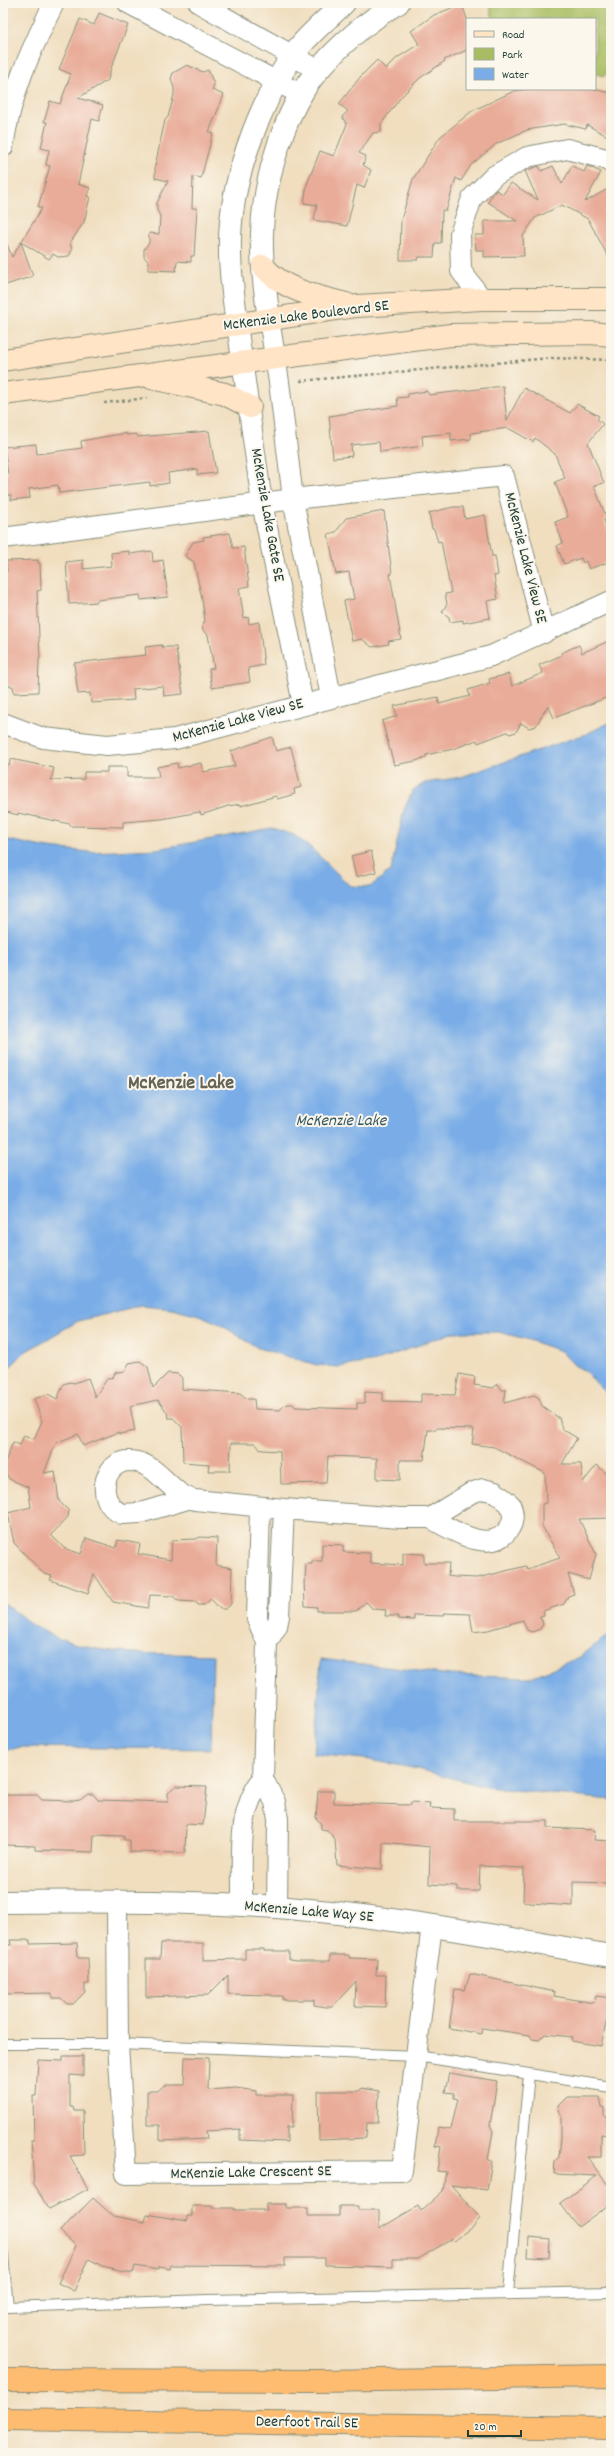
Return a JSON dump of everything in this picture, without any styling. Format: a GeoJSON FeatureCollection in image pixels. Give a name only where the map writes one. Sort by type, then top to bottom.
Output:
{"type":"FeatureCollection","features":[{"type":"Feature","properties":{"kind":"highway"},"geometry":{"type":"LineString","coordinates":[[3,2380],[318,2381],[611,2376]]}},
{"type":"Feature","properties":{"kind":"highway","name":"Deerfoot Trail SE"},"geometry":{"type":"LineString","coordinates":[[3,2419],[611,2428]]}},
{"type":"Feature","properties":{"kind":"main road"},"geometry":{"type":"LineString","coordinates":[[263,266],[272,277],[287,286],[305,293],[357,306]]}},
{"type":"Feature","properties":{"kind":"main road","name":"McKenzie Lake Boulevard SE"},"geometry":{"type":"LineString","coordinates":[[3,360],[357,306],[482,298],[611,299]]}},
{"type":"Feature","properties":{"kind":"main road"},"geometry":{"type":"LineString","coordinates":[[3,394],[135,375],[451,335],[591,333],[611,335]]}},
{"type":"Feature","properties":{"kind":"main road"},"geometry":{"type":"LineString","coordinates":[[135,375],[225,394],[250,407]]}},
{"type":"Feature","properties":{"kind":"street"},"geometry":{"type":"LineString","coordinates":[[3,147],[6,126],[22,69],[54,3]]}},
{"type":"Feature","properties":{"kind":"street"},"geometry":{"type":"LineString","coordinates":[[128,3],[302,95]]}},
{"type":"Feature","properties":{"kind":"street"},"geometry":{"type":"LineString","coordinates":[[199,3],[293,54],[318,70]]}},
{"type":"Feature","properties":{"kind":"street"},"geometry":{"type":"LineString","coordinates":[[237,324],[230,251],[234,193],[247,152],[278,81],[293,54],[344,3]]}},
{"type":"Feature","properties":{"kind":"street"},"geometry":{"type":"LineString","coordinates":[[269,319],[263,266],[262,234],[269,182],[281,143],[302,95],[318,70],[374,17],[398,3]]}},
{"type":"Feature","properties":{"kind":"street"},"geometry":{"type":"LineString","coordinates":[[482,298],[461,271],[460,234],[472,198],[494,176],[527,157],[567,148],[606,159],[611,163]]}},
{"type":"Feature","properties":{"kind":"street","name":"McKenzie Lake Gate SE"},"geometry":{"type":"LineString","coordinates":[[269,319],[276,357],[293,499],[331,697]]}},
{"type":"Feature","properties":{"kind":"street","name":"McKenzie Lake Gate SE"},"geometry":{"type":"LineString","coordinates":[[237,324],[250,407],[262,503],[303,704]]}},
{"type":"Feature","properties":{"kind":"street","name":"McKenzie Lake View SE"},"geometry":{"type":"LineString","coordinates":[[3,538],[293,499],[504,476],[544,633],[491,656],[303,704],[175,739],[107,745],[43,738],[3,723]]}},
{"type":"Feature","properties":{"kind":"street"},"geometry":{"type":"LineString","coordinates":[[544,633],[611,602]]}},
{"type":"Feature","properties":{"kind":"street"},"geometry":{"type":"LineString","coordinates":[[188,1499],[284,1509],[400,1518],[430,1518]]}},
{"type":"Feature","properties":{"kind":"street"},"geometry":{"type":"LineString","coordinates":[[260,1507],[257,1619],[267,1642],[263,1779],[275,1802],[278,1819],[277,1907]]}},
{"type":"Feature","properties":{"kind":"street"},"geometry":{"type":"LineString","coordinates":[[267,1642],[277,1626],[279,1616],[284,1509]]}},
{"type":"Feature","properties":{"kind":"street"},"geometry":{"type":"LineString","coordinates":[[242,1905],[246,1811],[254,1791],[263,1779]]}},
{"type":"Feature","properties":{"kind":"street","name":"McKenzie Lake Way SE"},"geometry":{"type":"LineString","coordinates":[[3,1902],[117,1901],[277,1907],[432,1925],[611,1956]]}},
{"type":"Feature","properties":{"kind":"street","name":"McKenzie Lake Crescent SE"},"geometry":{"type":"LineString","coordinates":[[117,1901],[118,2044],[126,2174],[402,2171],[432,1925]]}},
{"type":"Feature","properties":{"kind":"lane"},"geometry":{"type":"LineString","coordinates":[[3,2044],[118,2044],[417,2056],[611,2087]]}},
{"type":"Feature","properties":{"kind":"lane"},"geometry":{"type":"LineString","coordinates":[[508,2293],[529,2074]]}},
{"type":"Feature","properties":{"kind":"lane"},"geometry":{"type":"LineString","coordinates":[[3,2254],[8,2308],[207,2300],[611,2292]]}},
{"type":"Feature","properties":{"kind":"path"},"geometry":{"type":"LineString","coordinates":[[300,381],[550,358],[611,360]]}},
{"type":"Feature","properties":{"kind":"path"},"geometry":{"type":"LineString","coordinates":[[103,403],[149,397]]}},
{"type":"Feature","properties":{"kind":"green space"},"geometry":{"type":"Polygon","coordinates":[[[489,3],[611,3],[611,51],[605,76],[596,74],[596,18],[493,18],[489,3]]]}},
{"type":"Feature","properties":{"kind":"water","name":"McKenzie Lake"},"geometry":{"type":"Polygon","coordinates":[[[611,722],[611,1399],[585,1371],[574,1365],[561,1351],[526,1339],[499,1332],[454,1332],[376,1361],[338,1367],[317,1365],[258,1348],[218,1323],[199,1315],[172,1308],[142,1305],[78,1321],[25,1352],[3,1374],[3,839],[48,848],[91,852],[157,849],[272,828],[294,835],[311,848],[350,886],[370,887],[391,870],[404,810],[413,790],[425,783],[461,777],[586,734],[611,722]]]}},
{"type":"Feature","properties":{"kind":"water"},"geometry":{"type":"Polygon","coordinates":[[[3,1602],[31,1624],[60,1640],[64,1639],[79,1645],[97,1649],[137,1653],[213,1655],[211,1749],[21,1747],[3,1751],[3,1602]]]}},
{"type":"Feature","properties":{"kind":"water"},"geometry":{"type":"Polygon","coordinates":[[[611,1633],[611,1800],[486,1787],[418,1769],[364,1759],[314,1754],[321,1659],[451,1675],[529,1678],[580,1657],[611,1633]]]}},
{"type":"Feature","properties":{"kind":"building"},"geometry":{"type":"Polygon","coordinates":[[[462,4],[467,18],[466,50],[444,60],[445,61],[420,78],[401,97],[381,124],[381,132],[373,133],[359,153],[366,156],[363,165],[371,170],[364,188],[357,185],[347,226],[314,220],[317,205],[304,203],[307,184],[320,151],[334,156],[347,124],[342,117],[348,111],[339,104],[361,76],[377,60],[386,69],[397,58],[419,44],[411,31],[434,15],[462,4]]]}},
{"type":"Feature","properties":{"kind":"building"},"geometry":{"type":"Polygon","coordinates":[[[99,13],[128,25],[108,80],[78,98],[103,105],[99,121],[92,119],[78,184],[90,188],[87,196],[90,197],[84,222],[70,243],[72,250],[69,256],[58,257],[53,254],[49,259],[21,242],[42,208],[38,207],[50,166],[46,165],[49,150],[41,148],[47,122],[44,122],[50,101],[60,104],[71,74],[59,69],[80,19],[94,25],[99,13]]]}},
{"type":"Feature","properties":{"kind":"building"},"geometry":{"type":"Polygon","coordinates":[[[187,65],[203,72],[208,70],[214,84],[212,90],[224,95],[209,132],[213,133],[201,178],[193,176],[192,208],[197,208],[194,256],[191,256],[191,262],[177,261],[176,271],[148,270],[148,261],[144,257],[144,249],[149,243],[149,233],[159,234],[160,216],[157,210],[157,203],[168,181],[155,178],[155,166],[165,120],[168,117],[174,95],[174,88],[171,79],[173,73],[187,65]]]}},
{"type":"Feature","properties":{"kind":"building"},"geometry":{"type":"Polygon","coordinates":[[[596,90],[611,93],[611,138],[587,125],[586,129],[564,124],[527,130],[496,144],[471,165],[461,181],[456,178],[446,211],[442,210],[441,243],[435,243],[434,257],[419,257],[418,260],[400,260],[401,220],[413,179],[440,137],[472,111],[514,91],[596,90]]]}},
{"type":"Feature","properties":{"kind":"building"},"geometry":{"type":"Polygon","coordinates":[[[539,166],[541,171],[553,166],[562,184],[572,166],[584,172],[587,166],[601,172],[585,202],[611,187],[611,262],[588,219],[562,205],[535,218],[523,236],[524,256],[484,257],[484,250],[476,250],[475,235],[484,235],[484,221],[517,221],[488,202],[496,190],[503,194],[511,183],[538,200],[525,171],[539,166]]]}},
{"type":"Feature","properties":{"kind":"building"},"geometry":{"type":"Polygon","coordinates":[[[3,239],[5,239],[12,257],[21,242],[33,276],[3,286],[3,239]]]}},
{"type":"Feature","properties":{"kind":"building"},"geometry":{"type":"Polygon","coordinates":[[[503,386],[507,420],[524,388],[570,413],[577,404],[599,416],[597,419],[603,424],[588,443],[604,483],[594,486],[607,519],[604,520],[611,538],[611,561],[589,569],[586,561],[583,563],[581,558],[564,564],[557,546],[563,543],[555,522],[568,517],[555,482],[565,478],[555,454],[535,438],[533,442],[508,428],[471,433],[471,439],[451,441],[451,433],[422,436],[423,446],[380,452],[379,442],[351,445],[352,456],[333,458],[329,416],[398,406],[397,398],[408,397],[408,394],[427,391],[429,395],[503,386]]]}},
{"type":"Feature","properties":{"kind":"building"},"geometry":{"type":"Polygon","coordinates":[[[209,431],[216,473],[197,475],[197,469],[168,473],[169,483],[150,486],[150,482],[59,493],[58,485],[29,489],[30,498],[11,500],[11,495],[3,496],[3,474],[8,474],[4,447],[36,444],[37,454],[82,448],[81,441],[126,433],[126,435],[136,434],[138,437],[209,431]]]}},
{"type":"Feature","properties":{"kind":"building"},"geometry":{"type":"Polygon","coordinates":[[[453,507],[463,507],[465,519],[485,515],[492,556],[495,556],[498,575],[494,576],[498,599],[487,601],[490,618],[463,623],[463,620],[450,622],[449,617],[442,612],[447,604],[445,594],[451,593],[441,541],[438,542],[434,529],[432,529],[429,513],[453,507]]]}},
{"type":"Feature","properties":{"kind":"building"},"geometry":{"type":"Polygon","coordinates":[[[384,511],[392,574],[390,574],[401,639],[388,641],[389,644],[372,647],[362,639],[352,641],[344,601],[354,599],[349,572],[336,574],[328,534],[336,532],[346,518],[384,511]]]}},
{"type":"Feature","properties":{"kind":"building"},"geometry":{"type":"Polygon","coordinates":[[[230,533],[233,548],[244,547],[249,586],[239,588],[244,618],[248,617],[249,624],[259,622],[264,665],[248,668],[250,682],[212,688],[209,669],[214,668],[208,635],[203,631],[202,626],[205,621],[202,599],[194,562],[185,556],[193,542],[204,540],[203,537],[230,533]]]}},
{"type":"Feature","properties":{"kind":"building"},"geometry":{"type":"Polygon","coordinates":[[[129,551],[129,554],[152,551],[153,562],[163,560],[168,597],[141,600],[140,595],[97,600],[97,602],[69,604],[66,562],[83,560],[83,569],[112,566],[111,553],[129,551]]]}},
{"type":"Feature","properties":{"kind":"building"},"geometry":{"type":"Polygon","coordinates":[[[38,560],[38,563],[40,563],[41,590],[37,591],[40,659],[38,692],[14,693],[13,686],[7,686],[7,682],[3,682],[3,571],[7,571],[6,561],[38,560]]]}},
{"type":"Feature","properties":{"kind":"building"},"geometry":{"type":"Polygon","coordinates":[[[611,640],[611,696],[554,718],[548,705],[536,726],[529,728],[521,723],[516,732],[510,734],[507,732],[478,743],[477,740],[453,749],[426,755],[426,757],[416,761],[394,765],[382,721],[397,716],[394,706],[438,697],[439,704],[470,696],[468,690],[490,683],[489,679],[509,674],[512,686],[543,673],[539,665],[562,655],[561,653],[579,645],[582,653],[611,640]]]}},
{"type":"Feature","properties":{"kind":"building"},"geometry":{"type":"Polygon","coordinates":[[[162,645],[162,647],[176,647],[183,694],[164,696],[163,686],[133,689],[134,700],[91,703],[90,693],[78,694],[74,663],[146,655],[145,647],[162,645]]]}},
{"type":"Feature","properties":{"kind":"building"},"geometry":{"type":"Polygon","coordinates":[[[272,737],[276,751],[291,747],[301,787],[294,789],[295,794],[277,799],[276,796],[241,806],[241,804],[228,806],[201,815],[200,812],[162,819],[123,822],[123,827],[70,826],[70,824],[3,811],[3,764],[9,765],[11,759],[54,768],[51,780],[84,779],[84,772],[107,772],[107,767],[127,767],[127,777],[159,777],[157,767],[177,763],[178,768],[201,763],[203,772],[235,766],[231,751],[272,737]]]}},
{"type":"Feature","properties":{"kind":"building"},"geometry":{"type":"Polygon","coordinates":[[[371,851],[376,872],[356,877],[351,856],[371,851]]]}},
{"type":"Feature","properties":{"kind":"building"},"geometry":{"type":"Polygon","coordinates":[[[140,1361],[148,1367],[153,1388],[168,1373],[178,1374],[182,1378],[182,1389],[240,1393],[247,1399],[254,1399],[255,1409],[280,1410],[286,1404],[293,1404],[295,1407],[357,1409],[357,1403],[365,1403],[365,1392],[383,1393],[383,1401],[421,1402],[421,1394],[455,1395],[459,1374],[475,1377],[474,1385],[493,1388],[498,1384],[502,1390],[506,1390],[504,1403],[534,1395],[539,1398],[542,1406],[559,1418],[562,1429],[577,1438],[562,1464],[581,1464],[583,1482],[597,1465],[611,1478],[611,1518],[579,1519],[596,1554],[589,1580],[568,1574],[574,1594],[568,1596],[564,1604],[543,1611],[544,1615],[540,1616],[543,1624],[540,1629],[532,1632],[527,1630],[523,1620],[488,1630],[473,1632],[470,1614],[444,1613],[443,1616],[414,1615],[414,1620],[398,1619],[398,1616],[385,1616],[386,1610],[373,1609],[366,1602],[356,1611],[317,1611],[317,1607],[305,1606],[304,1580],[306,1564],[312,1564],[312,1561],[322,1561],[322,1544],[343,1545],[343,1552],[370,1553],[370,1563],[403,1565],[403,1553],[424,1554],[424,1563],[449,1563],[448,1576],[455,1577],[477,1578],[526,1566],[527,1569],[560,1558],[542,1526],[542,1504],[546,1503],[545,1473],[494,1447],[472,1444],[474,1429],[436,1428],[436,1430],[428,1430],[424,1460],[400,1460],[400,1480],[377,1479],[377,1458],[328,1456],[326,1483],[281,1484],[280,1451],[262,1450],[254,1443],[231,1443],[230,1471],[208,1471],[209,1464],[183,1462],[182,1427],[173,1418],[168,1418],[167,1412],[158,1400],[130,1406],[135,1431],[119,1434],[119,1432],[83,1446],[78,1434],[56,1443],[44,1473],[55,1471],[59,1501],[69,1511],[68,1517],[51,1535],[64,1548],[81,1554],[86,1538],[116,1548],[118,1540],[140,1544],[138,1554],[171,1560],[172,1540],[196,1539],[200,1537],[217,1538],[216,1565],[232,1568],[231,1604],[226,1609],[220,1609],[211,1599],[204,1605],[198,1605],[196,1602],[178,1601],[173,1596],[150,1595],[148,1608],[113,1602],[94,1574],[88,1593],[50,1580],[52,1576],[44,1574],[14,1543],[8,1513],[31,1507],[28,1487],[9,1479],[3,1467],[13,1442],[20,1445],[24,1435],[34,1439],[42,1421],[34,1399],[48,1394],[57,1399],[64,1384],[70,1382],[74,1383],[88,1378],[95,1397],[107,1379],[113,1377],[115,1373],[125,1371],[129,1363],[140,1361]]]}},
{"type":"Feature","properties":{"kind":"building"},"geometry":{"type":"Polygon","coordinates":[[[175,1786],[207,1787],[203,1825],[186,1824],[185,1853],[130,1852],[130,1840],[124,1840],[124,1836],[94,1835],[93,1852],[35,1850],[35,1846],[3,1845],[3,1795],[37,1795],[42,1800],[73,1801],[80,1800],[88,1794],[93,1794],[98,1800],[168,1802],[168,1793],[175,1786]]]}},
{"type":"Feature","properties":{"kind":"building"},"geometry":{"type":"Polygon","coordinates":[[[318,1791],[334,1791],[334,1803],[411,1805],[411,1802],[430,1803],[429,1808],[454,1809],[454,1821],[548,1821],[548,1828],[595,1830],[594,1840],[611,1841],[611,1883],[573,1882],[573,1906],[530,1903],[523,1901],[524,1868],[480,1866],[479,1891],[457,1891],[457,1886],[429,1884],[430,1847],[383,1842],[382,1869],[337,1865],[335,1839],[327,1830],[321,1829],[321,1824],[316,1818],[318,1791]]]}},
{"type":"Feature","properties":{"kind":"building"},"geometry":{"type":"Polygon","coordinates":[[[10,1940],[30,1940],[30,1944],[77,1943],[78,1958],[88,1958],[89,1984],[85,1984],[85,1992],[73,2004],[67,2004],[61,1998],[52,1998],[52,1993],[3,1994],[3,1945],[11,1945],[10,1940]]]}},
{"type":"Feature","properties":{"kind":"building"},"geometry":{"type":"Polygon","coordinates":[[[161,1943],[203,1943],[203,1960],[245,1959],[245,1949],[289,1951],[289,1960],[296,1961],[330,1961],[330,1955],[349,1955],[349,1958],[377,1959],[376,1975],[386,1975],[385,2007],[355,2006],[356,1981],[332,2007],[325,2007],[314,2005],[314,2000],[283,2000],[283,1996],[228,1994],[228,1975],[208,1995],[146,1997],[146,1959],[160,1959],[161,1943]]]}},
{"type":"Feature","properties":{"kind":"building"},"geometry":{"type":"Polygon","coordinates":[[[470,1974],[555,1992],[554,1996],[594,2003],[596,1996],[611,1998],[611,2020],[607,2019],[601,2046],[571,2041],[572,2037],[545,2034],[539,2040],[532,2039],[530,2035],[482,2028],[481,2034],[449,2028],[455,1989],[465,1990],[470,1974]]]}},
{"type":"Feature","properties":{"kind":"building"},"geometry":{"type":"Polygon","coordinates":[[[63,2056],[83,2056],[83,2076],[70,2075],[70,2107],[73,2107],[74,2111],[83,2111],[84,2155],[70,2156],[88,2189],[49,2209],[34,2185],[31,2140],[34,2140],[33,2096],[36,2096],[38,2060],[63,2061],[63,2056]]]}},
{"type":"Feature","properties":{"kind":"building"},"geometry":{"type":"Polygon","coordinates":[[[185,2057],[209,2058],[208,2090],[236,2088],[256,2091],[256,2095],[293,2095],[292,2127],[287,2127],[287,2142],[240,2140],[240,2129],[206,2131],[207,2139],[160,2141],[160,2125],[147,2125],[147,2091],[158,2091],[164,2085],[184,2085],[185,2057]]]}},
{"type":"Feature","properties":{"kind":"building"},"geometry":{"type":"Polygon","coordinates":[[[449,2073],[497,2081],[490,2125],[493,2131],[488,2160],[492,2161],[487,2190],[451,2185],[480,2218],[473,2227],[454,2241],[452,2239],[418,2259],[393,2259],[393,2267],[325,2265],[325,2258],[285,2258],[285,2266],[171,2265],[170,2269],[159,2267],[159,2270],[135,2266],[133,2273],[102,2266],[89,2259],[74,2291],[58,2283],[76,2246],[60,2231],[93,2198],[113,2216],[145,2222],[147,2214],[187,2221],[187,2216],[192,2216],[192,2206],[234,2208],[234,2210],[266,2210],[266,2204],[286,2204],[286,2208],[308,2208],[308,2216],[339,2216],[339,2206],[358,2206],[358,2210],[379,2210],[379,2229],[418,2206],[421,2211],[443,2191],[446,2172],[437,2171],[441,2147],[435,2146],[438,2127],[451,2129],[458,2099],[454,2098],[454,2093],[445,2092],[449,2073]]]}},
{"type":"Feature","properties":{"kind":"building"},"geometry":{"type":"Polygon","coordinates":[[[362,2088],[379,2091],[378,2123],[367,2123],[366,2138],[319,2140],[318,2091],[359,2091],[362,2088]]]}},
{"type":"Feature","properties":{"kind":"building"},"geometry":{"type":"Polygon","coordinates":[[[567,2097],[600,2097],[602,2108],[604,2108],[604,2116],[607,2117],[607,2135],[601,2134],[601,2157],[587,2157],[611,2189],[611,2203],[578,2227],[560,2203],[597,2176],[554,2174],[555,2161],[559,2157],[561,2138],[561,2116],[558,2106],[567,2097]]]}},
{"type":"Feature","properties":{"kind":"building"},"geometry":{"type":"Polygon","coordinates":[[[529,2237],[550,2239],[549,2258],[528,2257],[529,2237]]]}},
{"type":"Feature","properties":{"kind":"district","name":"McKenzie Lake"},"geometry":{"type":"Point","coordinates":[181,1084]}}]}
